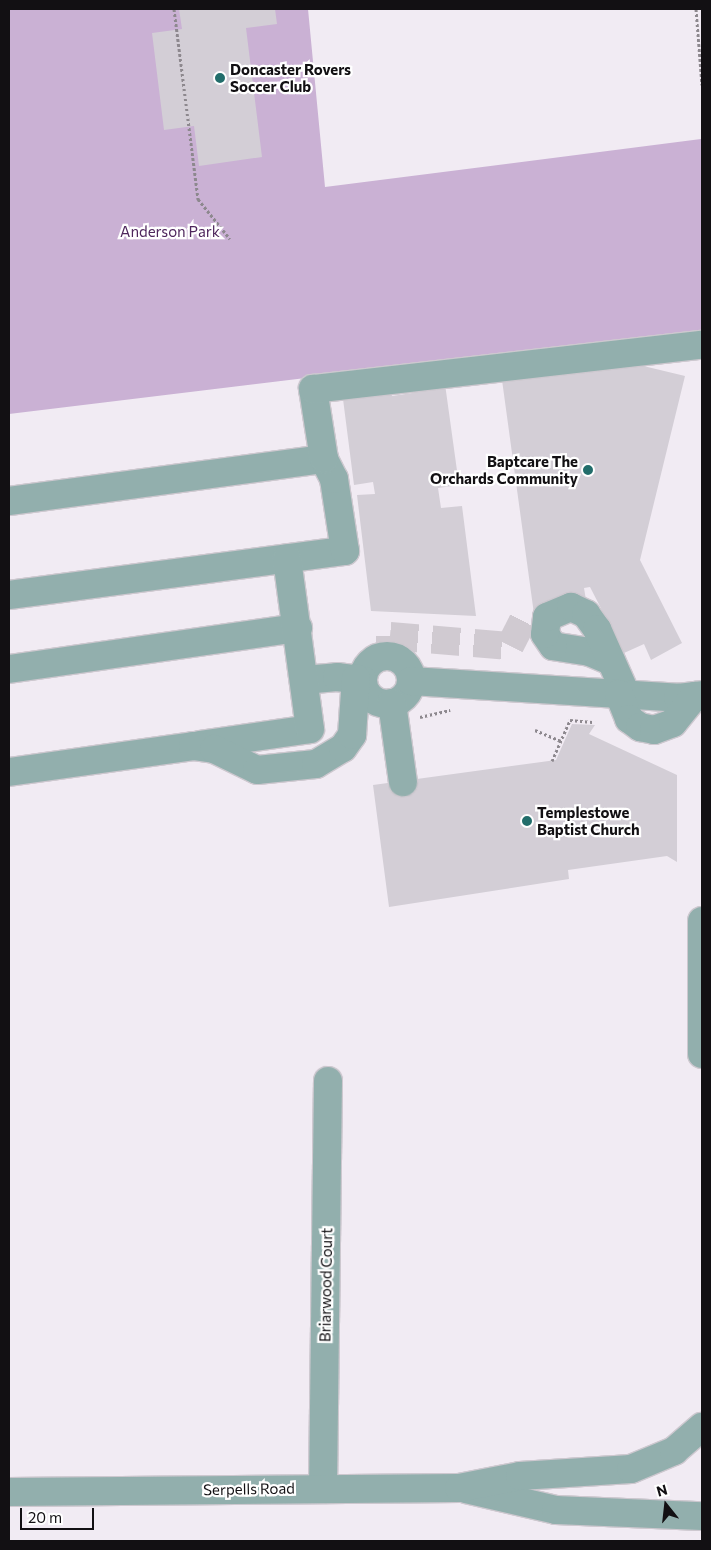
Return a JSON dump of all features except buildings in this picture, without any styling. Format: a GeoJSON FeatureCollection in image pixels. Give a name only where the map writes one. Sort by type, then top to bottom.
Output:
{"type":"FeatureCollection","features":[{"type":"Feature","properties":{"kind":"street"},"geometry":{"type":"LineString","coordinates":[[9,595],[345,551],[334,479],[324,459],[313,389],[702,345]]}},
{"type":"Feature","properties":{"kind":"street"},"geometry":{"type":"LineString","coordinates":[[9,501],[324,459]]}},
{"type":"Feature","properties":{"kind":"street"},"geometry":{"type":"LineString","coordinates":[[9,772],[310,729],[298,628],[287,558]]}},
{"type":"Feature","properties":{"kind":"street"},"geometry":{"type":"LineString","coordinates":[[9,669],[298,628]]}},
{"type":"Feature","properties":{"kind":"street"},"geometry":{"type":"LineString","coordinates":[[188,746],[214,750],[257,770],[320,763],[343,748],[352,735],[360,679],[372,662],[389,652],[404,663],[412,681],[406,695],[392,703],[380,702],[371,697],[360,679]]}},
{"type":"Feature","properties":{"kind":"street"},"geometry":{"type":"LineString","coordinates":[[611,661],[623,694]]}},
{"type":"Feature","properties":{"kind":"street"},"geometry":{"type":"LineString","coordinates":[[304,680],[360,679]]}},
{"type":"Feature","properties":{"kind":"street"},"geometry":{"type":"LineString","coordinates":[[412,681],[623,694],[698,696]]}},
{"type":"Feature","properties":{"kind":"street"},"geometry":{"type":"LineString","coordinates":[[392,703],[403,782]]}},
{"type":"Feature","properties":{"kind":"street"},"geometry":{"type":"LineString","coordinates":[[702,921],[702,1054]]}},
{"type":"Feature","properties":{"kind":"street","name":"Briarwood Court"},"geometry":{"type":"LineString","coordinates":[[323,1489],[328,1082]]}},
{"type":"Feature","properties":{"kind":"street","name":"Serpells Road"},"geometry":{"type":"LineString","coordinates":[[9,1492],[459,1488],[520,1476],[631,1469],[674,1451],[702,1427]]}},
{"type":"Feature","properties":{"kind":"street","name":"Serpells Road"},"geometry":{"type":"LineString","coordinates":[[459,1488],[556,1510],[691,1517],[702,1536]]}},
{"type":"Feature","properties":{"kind":"path"},"geometry":{"type":"LineString","coordinates":[[174,9],[198,199],[230,239]]}},
{"type":"Feature","properties":{"kind":"path"},"geometry":{"type":"LineString","coordinates":[[696,9],[702,84]]}},
{"type":"Feature","properties":{"kind":"path"},"geometry":{"type":"LineString","coordinates":[[552,761],[570,720],[595,722]]}},
{"type":"Feature","properties":{"kind":"path"},"geometry":{"type":"LineString","coordinates":[[535,730],[561,741]]}},
{"type":"Feature","properties":{"kind":"green space","name":"Anderson Park"},"geometry":{"type":"Polygon","coordinates":[[[9,9],[308,9],[325,187],[701,139],[702,330],[9,414],[9,9]]]}},
{"type":"Feature","properties":{"kind":"tunnel"},"geometry":{"type":"LineString","coordinates":[[390,648],[390,636],[510,646],[524,618]]}},
{"type":"Feature","properties":{"kind":"place","name":"Doncaster Rovers Soccer Club"},"geometry":{"type":"Point","coordinates":[220,78]}},
{"type":"Feature","properties":{"kind":"place","name":"Baptcare The Orchards Community"},"geometry":{"type":"Point","coordinates":[588,470]}},
{"type":"Feature","properties":{"kind":"place","name":"Templestowe Baptist Church"},"geometry":{"type":"Point","coordinates":[527,821]}}]}
